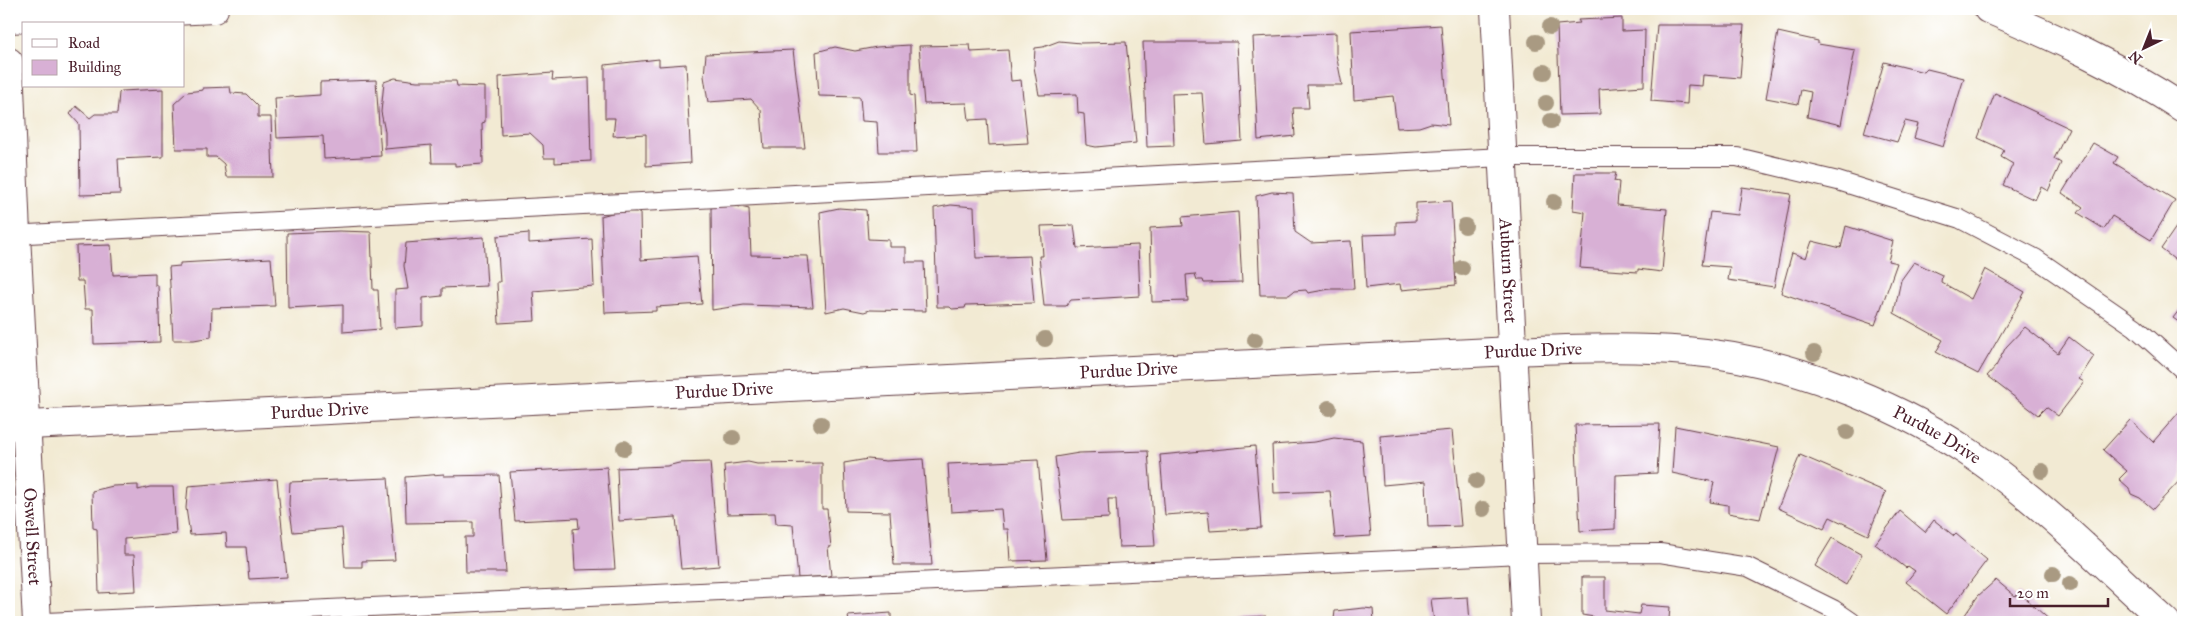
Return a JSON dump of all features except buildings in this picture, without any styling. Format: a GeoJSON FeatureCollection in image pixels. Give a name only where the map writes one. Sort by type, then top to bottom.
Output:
{"type":"FeatureCollection","features":[{"type":"Feature","properties":{"kind":"street"},"geometry":{"type":"LineString","coordinates":[[9,19],[214,9]]}},
{"type":"Feature","properties":{"kind":"street","name":"Auburn Street"},"geometry":{"type":"LineString","coordinates":[[1495,9],[1526,622]]}},
{"type":"Feature","properties":{"kind":"street"},"geometry":{"type":"LineString","coordinates":[[1988,9],[2064,40],[2144,83],[2183,108]]}},
{"type":"Feature","properties":{"kind":"street","name":"Oswell Street"},"geometry":{"type":"LineString","coordinates":[[9,62],[18,425],[37,622]]}},
{"type":"Feature","properties":{"kind":"street","name":"Purdue Drive"},"geometry":{"type":"LineString","coordinates":[[18,425],[1512,351],[1621,348],[1688,351],[1754,362],[1829,383],[1900,413],[1968,452],[2022,492],[2166,622]]}},
{"type":"Feature","properties":{"kind":"lane"},"geometry":{"type":"LineString","coordinates":[[12,235],[1502,157],[1737,157],[1838,182],[1960,219],[2035,258],[2136,327],[2183,370]]}},
{"type":"Feature","properties":{"kind":"lane"},"geometry":{"type":"LineString","coordinates":[[46,622],[1522,554],[1660,553],[1748,567],[1833,609],[1852,622]]}}]}
